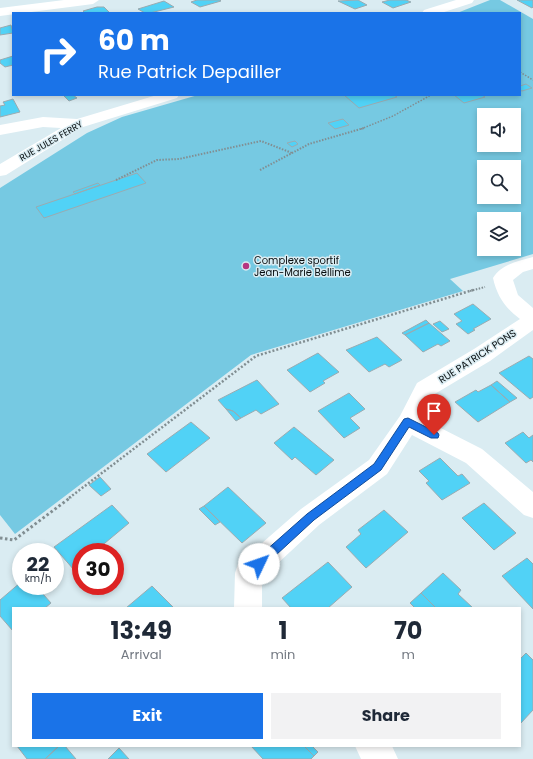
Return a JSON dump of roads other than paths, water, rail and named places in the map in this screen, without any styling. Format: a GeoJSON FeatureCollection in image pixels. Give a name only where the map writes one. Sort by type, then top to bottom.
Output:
{"type":"FeatureCollection","features":[{"type":"Feature","properties":{"kind":"street"},"geometry":{"type":"LineString","coordinates":[[0,12],[93,0]]}},
{"type":"Feature","properties":{"kind":"street"},"geometry":{"type":"LineString","coordinates":[[431,12],[464,0]]}},
{"type":"Feature","properties":{"kind":"street","name":"RUE JULES FERRY"},"geometry":{"type":"LineString","coordinates":[[0,171],[78,124],[169,96]]}},
{"type":"Feature","properties":{"kind":"street"},"geometry":{"type":"LineString","coordinates":[[0,130],[43,122],[78,124]]}},
{"type":"Feature","properties":{"kind":"street"},"geometry":{"type":"LineString","coordinates":[[533,263],[516,268],[503,279],[507,296],[522,311],[533,319]]}},
{"type":"Feature","properties":{"kind":"street","name":"RUE PATRICK PONS"},"geometry":{"type":"LineString","coordinates":[[248,607],[248,573],[310,517],[378,467],[408,422],[425,389],[482,355],[533,319]]}},
{"type":"Feature","properties":{"kind":"street"},"geometry":{"type":"LineString","coordinates":[[408,422],[474,456],[533,507]]}},
{"type":"Feature","properties":{"kind":"street"},"geometry":{"type":"LineString","coordinates":[[371,747],[382,759]]}},
{"type":"Feature","properties":{"kind":"place","name":"Complexe sportif Jean-Marie Bellime"},"geometry":{"type":"Point","coordinates":[246,266]}}]}
